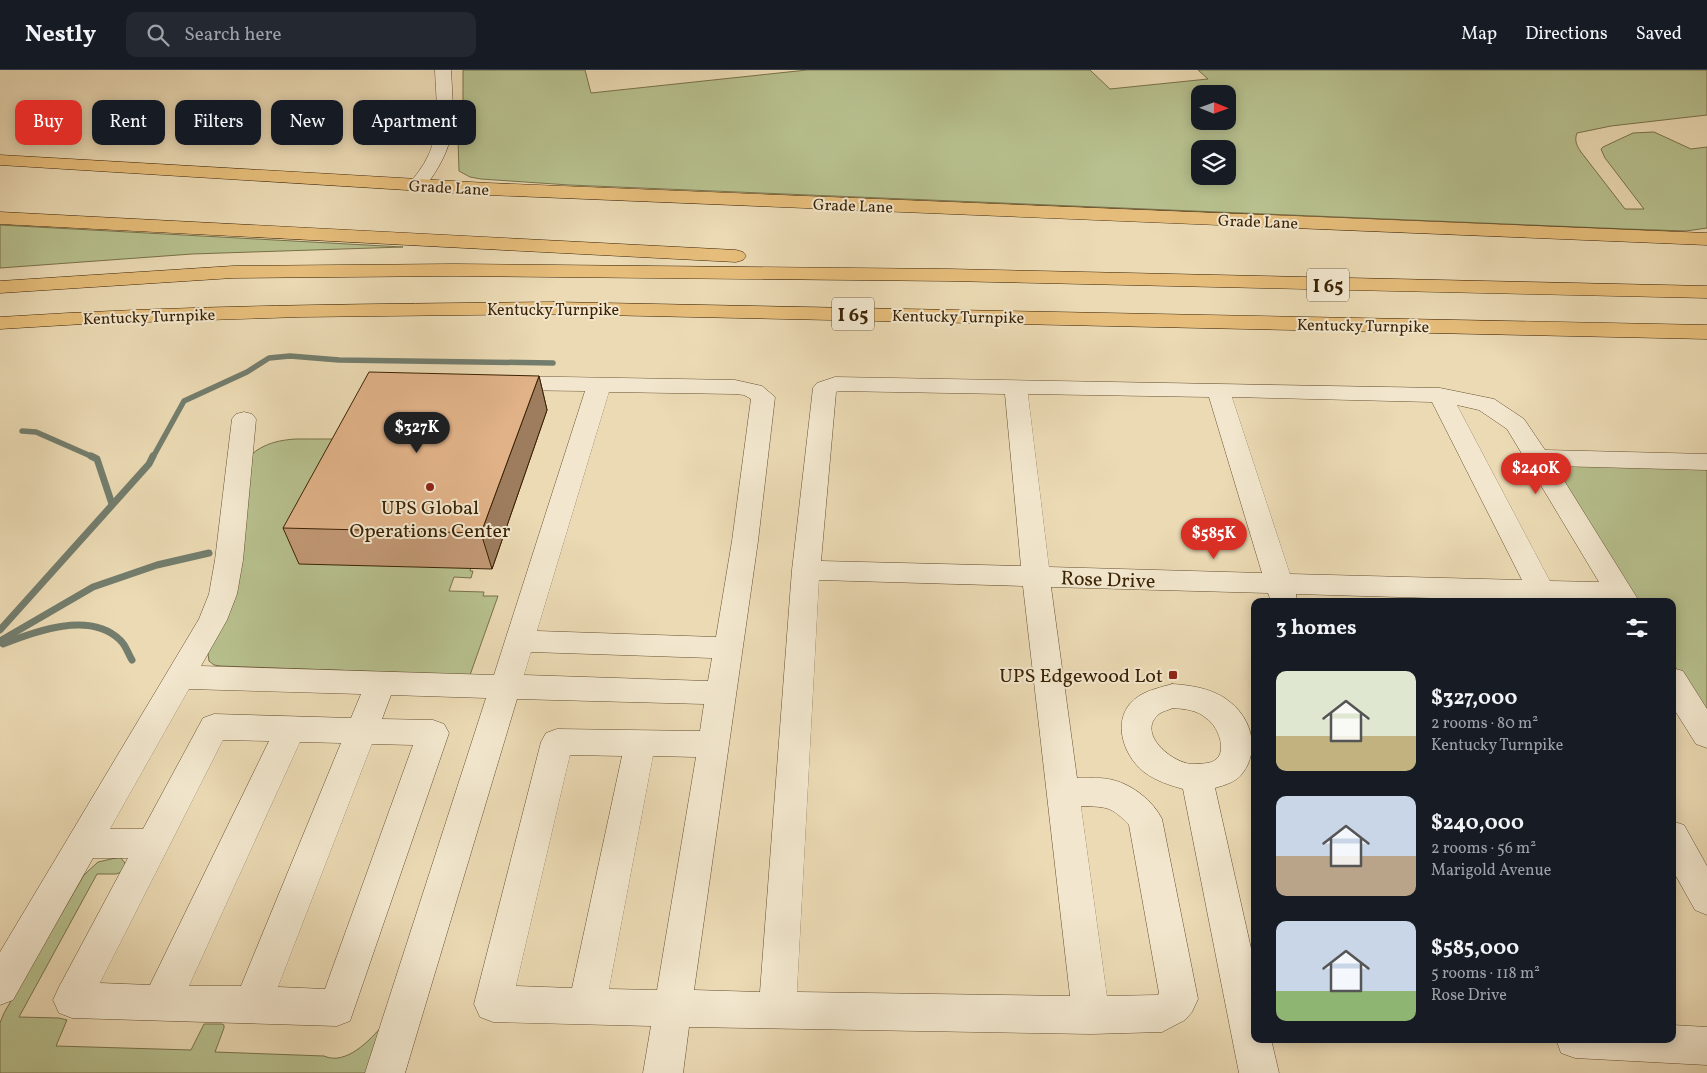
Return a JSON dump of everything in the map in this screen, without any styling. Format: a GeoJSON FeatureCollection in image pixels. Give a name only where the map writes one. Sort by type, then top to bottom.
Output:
{"type":"FeatureCollection","features":[{"type":"Feature","properties":{"kind":"main road","name":"Grade Lane"},"geometry":{"type":"LineString","coordinates":[[0,160],[418,186],[1707,239]]}},
{"type":"Feature","properties":{"kind":"main road"},"geometry":{"type":"LineString","coordinates":[[0,218],[720,254],[949,276]]}},
{"type":"Feature","properties":{"kind":"main road","name":"I 65"},"geometry":{"type":"LineString","coordinates":[[0,287],[125,278],[331,270],[580,270],[1707,292]]}},
{"type":"Feature","properties":{"kind":"main road","name":"Kentucky Turnpike"},"geometry":{"type":"LineString","coordinates":[[0,323],[84,318],[290,311],[554,308],[1707,332]]}},
{"type":"Feature","properties":{"kind":"street"},"geometry":{"type":"LineString","coordinates":[[418,186],[437,158],[441,147],[444,70]]}},
{"type":"Feature","properties":{"kind":"street"},"geometry":{"type":"LineString","coordinates":[[479,383],[735,387],[758,392],[763,397],[745,541],[663,1073]]}},
{"type":"Feature","properties":{"kind":"street"},"geometry":{"type":"LineString","coordinates":[[777,1010],[806,570],[825,388],[835,384],[1218,390],[1440,396],[1486,404],[1516,424],[1623,597]]}},
{"type":"Feature","properties":{"kind":"street"},"geometry":{"type":"LineString","coordinates":[[385,1073],[598,385]]}},
{"type":"Feature","properties":{"kind":"street"},"geometry":{"type":"LineString","coordinates":[[1016,387],[1036,576],[1091,1015]]}},
{"type":"Feature","properties":{"kind":"street"},"geometry":{"type":"LineString","coordinates":[[1218,390],[1282,592]]}},
{"type":"Feature","properties":{"kind":"street"},"geometry":{"type":"LineString","coordinates":[[1440,396],[1544,596]]}},
{"type":"Feature","properties":{"kind":"street"},"geometry":{"type":"LineString","coordinates":[[0,987],[213,620],[223,594],[229,560],[244,419]]}},
{"type":"Feature","properties":{"kind":"street"},"geometry":{"type":"LineString","coordinates":[[1538,458],[1707,462]]}},
{"type":"Feature","properties":{"kind":"street","name":"Rose Drive"},"geometry":{"type":"LineString","coordinates":[[806,570],[1036,576],[1282,592],[1623,597]]}},
{"type":"Feature","properties":{"kind":"street"},"geometry":{"type":"LineString","coordinates":[[519,642],[729,648]]}},
{"type":"Feature","properties":{"kind":"street"},"geometry":{"type":"LineString","coordinates":[[180,677],[722,693]]}},
{"type":"Feature","properties":{"kind":"street"},"geometry":{"type":"LineString","coordinates":[[252,1005],[380,684]]}},
{"type":"Feature","properties":{"kind":"street"},"geometry":{"type":"LineString","coordinates":[[1676,685],[1705,729]]}},
{"type":"Feature","properties":{"kind":"street"},"geometry":{"type":"LineString","coordinates":[[214,727],[361,731],[433,733],[337,1008],[72,1000],[214,727]]}},
{"type":"Feature","properties":{"kind":"street"},"geometry":{"type":"LineString","coordinates":[[161,1004],[290,729]]}},
{"type":"Feature","properties":{"kind":"street"},"geometry":{"type":"LineString","coordinates":[[714,744],[557,742],[493,1004],[673,1009],[1091,1015],[1162,1013],[1172,1007],[1179,999],[1145,819],[1131,805],[1112,794],[1064,791]]}},
{"type":"Feature","properties":{"kind":"street"},"geometry":{"type":"LineString","coordinates":[[587,1007],[640,743]]}},
{"type":"Feature","properties":{"kind":"street"},"geometry":{"type":"LineString","coordinates":[[1197,778],[1251,1035]]}},
{"type":"Feature","properties":{"kind":"street"},"geometry":{"type":"LineString","coordinates":[[1676,842],[1707,899]]}},
{"type":"Feature","properties":{"kind":"street"},"geometry":{"type":"LineString","coordinates":[[84,843],[154,844]]}},
{"type":"Feature","properties":{"kind":"street"},"geometry":{"type":"LineString","coordinates":[[1253,1043],[1259,1073]]}},
{"type":"Feature","properties":{"kind":"street"},"geometry":{"type":"LineString","coordinates":[[1650,1043],[1707,1046]]}},
{"type":"Feature","properties":{"kind":"green space"},"geometry":{"type":"Polygon","coordinates":[[[463,70],[585,70],[591,93],[807,70],[1090,70],[1110,89],[1208,79],[1198,70],[1707,70],[1707,115],[1611,126],[1577,133],[1576,138],[1581,152],[1625,209],[1644,209],[1605,158],[1601,149],[1603,147],[1633,133],[1654,132],[1691,149],[1707,147],[1707,228],[1686,231],[569,185],[481,179],[470,177],[459,171],[458,145],[476,145],[476,100],[463,100],[463,70]]]}},
{"type":"Feature","properties":{"kind":"green space"},"geometry":{"type":"Polygon","coordinates":[[[0,225],[403,247],[192,254],[0,268],[0,225]]]}},
{"type":"Feature","properties":{"kind":"green space"},"geometry":{"type":"Polygon","coordinates":[[[296,439],[355,439],[471,568],[470,571],[473,571],[471,578],[454,577],[449,591],[484,592],[483,596],[498,596],[470,675],[221,666],[214,665],[209,661],[208,654],[252,454],[262,447],[273,443],[296,439]]]}},
{"type":"Feature","properties":{"kind":"green space"},"geometry":{"type":"Polygon","coordinates":[[[1562,464],[1707,466],[1707,714],[1692,695],[1676,668],[1676,598],[1633,598],[1555,469],[1562,464]]]}},
{"type":"Feature","properties":{"kind":"green space"},"geometry":{"type":"Polygon","coordinates":[[[120,857],[125,863],[122,872],[116,874],[97,874],[19,1017],[67,1020],[56,1046],[191,1050],[204,1024],[222,1024],[224,1028],[215,1052],[324,1056],[332,1058],[349,1055],[357,1050],[383,1025],[366,1073],[0,1073],[0,1023],[4,1013],[84,875],[98,862],[120,857]]]}},
{"type":"Feature","properties":{"kind":"building","name":"UPS Global Operations Center"},"geometry":{"type":"Polygon","coordinates":[[[369,372],[539,376],[481,533],[283,528],[369,372]]]}},
{"type":"Feature","properties":{"kind":"waterway"},"geometry":{"type":"LineString","coordinates":[[153,457],[184,401],[247,372],[269,358],[290,356],[339,360],[553,363]]}},
{"type":"Feature","properties":{"kind":"waterway"},"geometry":{"type":"LineString","coordinates":[[22,431],[36,432],[93,457]]}},
{"type":"Feature","properties":{"kind":"waterway"},"geometry":{"type":"LineString","coordinates":[[0,630],[149,464],[153,456]]}},
{"type":"Feature","properties":{"kind":"waterway"},"geometry":{"type":"LineString","coordinates":[[93,457],[97,459],[112,504]]}},
{"type":"Feature","properties":{"kind":"waterway"},"geometry":{"type":"LineString","coordinates":[[0,641],[93,587],[157,565],[209,553]]}},
{"type":"Feature","properties":{"kind":"waterway"},"geometry":{"type":"LineString","coordinates":[[3,644],[47,629],[78,625],[108,631],[122,642],[132,660]]}},
{"type":"Feature","properties":{"kind":"place","name":"UPS Global Operations Center"},"geometry":{"type":"Point","coordinates":[430,487]}},
{"type":"Feature","properties":{"kind":"place","name":"UPS Edgewood Lot"},"geometry":{"type":"Point","coordinates":[1173,675]}}]}
